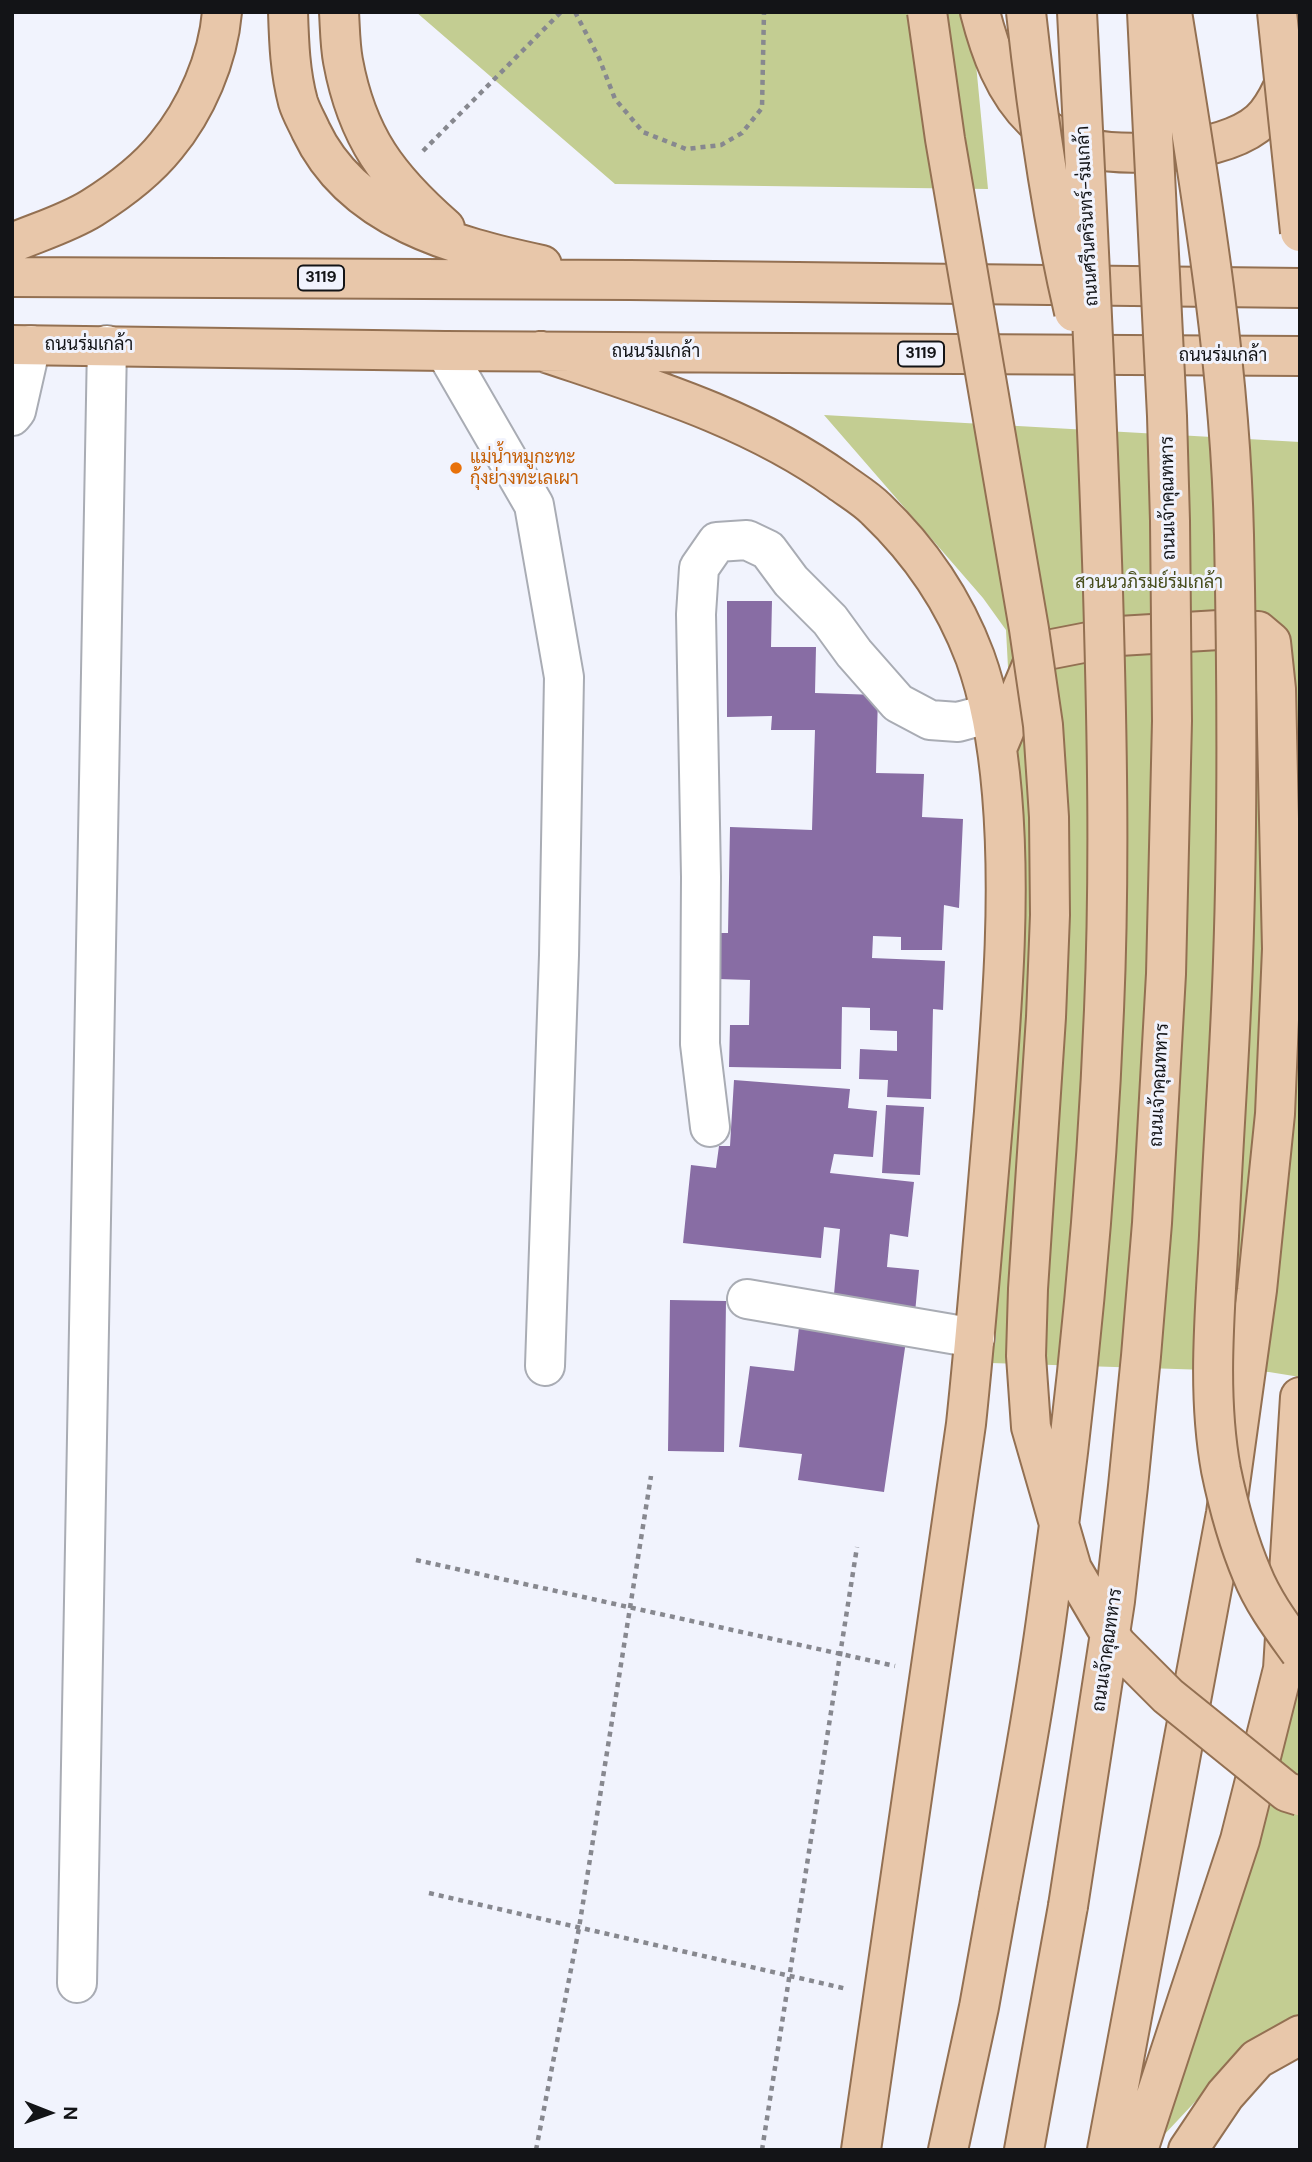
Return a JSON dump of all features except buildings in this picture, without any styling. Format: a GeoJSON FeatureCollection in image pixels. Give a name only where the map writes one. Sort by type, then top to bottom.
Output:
{"type":"FeatureCollection","features":[{"type":"Feature","properties":{"kind":"main road"},"geometry":{"type":"LineString","coordinates":[[12,243],[89,209],[130,182],[166,146],[194,104],[211,62],[222,12]]}},
{"type":"Feature","properties":{"kind":"main road"},"geometry":{"type":"LineString","coordinates":[[288,12],[290,61],[299,105],[319,147],[346,182],[375,206],[415,227],[464,245],[516,259],[630,280]]}},
{"type":"Feature","properties":{"kind":"main road"},"geometry":{"type":"LineString","coordinates":[[339,12],[342,59],[354,109],[373,149],[394,180],[464,245]]}},
{"type":"Feature","properties":{"kind":"main road"},"geometry":{"type":"LineString","coordinates":[[927,12],[945,139],[1025,603],[1043,725],[1049,817],[1050,915],[1028,1289],[1026,1356],[1031,1427],[1072,1569],[1116,1644],[1168,1696],[1287,1791],[1300,1796]]}},
{"type":"Feature","properties":{"kind":"main road"},"geometry":{"type":"LineString","coordinates":[[979,12],[989,48],[1009,87],[1035,120],[1063,139],[1090,149],[1133,152],[1179,151],[1219,142],[1246,132],[1266,116],[1280,92],[1295,57],[1300,31]]}},
{"type":"Feature","properties":{"kind":"main road"},"geometry":{"type":"LineString","coordinates":[[948,2150],[979,2007],[1028,1739],[1049,1604],[1079,1352],[1104,1008],[1107,844],[1098,420],[1067,282],[1034,82],[1027,12]]}},
{"type":"Feature","properties":{"kind":"main road","name":"ถนนศรีนครินทร์-ร่มเกล้า"},"geometry":{"type":"LineString","coordinates":[[1077,12],[1098,420]]}},
{"type":"Feature","properties":{"kind":"main road","name":"ถนนเจ้าคุณทหาร"},"geometry":{"type":"LineString","coordinates":[[1024,2150],[1068,1906],[1113,1615],[1131,1460],[1152,1223],[1166,988],[1172,721],[1171,548],[1147,12]]}},
{"type":"Feature","properties":{"kind":"main road"},"geometry":{"type":"LineString","coordinates":[[1172,12],[1213,272],[1227,405],[1234,532],[1237,721],[1235,899],[1214,1398],[1221,1468],[1237,1530],[1253,1577],[1274,1616],[1300,1652]]}},
{"type":"Feature","properties":{"kind":"main road"},"geometry":{"type":"LineString","coordinates":[[1277,12],[1300,232]]}},
{"type":"Feature","properties":{"kind":"main road","name":"3119"},"geometry":{"type":"LineString","coordinates":[[12,276],[1300,288]]}},
{"type":"Feature","properties":{"kind":"main road","name":"ถนนร่มเกล้า"},"geometry":{"type":"LineString","coordinates":[[22,345],[445,351],[1300,356]]}},
{"type":"Feature","properties":{"kind":"main road"},"geometry":{"type":"LineString","coordinates":[[541,351],[716,413],[774,440],[874,507],[918,554],[954,611],[975,658],[995,729],[1005,827],[1004,982],[975,1338],[966,1424],[861,2150]]}},
{"type":"Feature","properties":{"kind":"main road"},"geometry":{"type":"LineString","coordinates":[[995,729],[1042,651],[1119,636],[1219,630],[1258,631],[1271,642],[1276,689],[1282,949],[1275,1114],[1257,1290],[1226,1513],[1107,2150]]}},
{"type":"Feature","properties":{"kind":"main road"},"geometry":{"type":"LineString","coordinates":[[1138,2150],[1240,1840],[1283,1668],[1300,1397]]}},
{"type":"Feature","properties":{"kind":"main road"},"geometry":{"type":"LineString","coordinates":[[1196,2144],[1225,2095],[1257,2059],[1300,2035]]}},
{"type":"Feature","properties":{"kind":"street"},"geometry":{"type":"LineString","coordinates":[[12,416],[16,411],[22,345]]}},
{"type":"Feature","properties":{"kind":"street"},"geometry":{"type":"LineString","coordinates":[[77,1983],[107,345]]}},
{"type":"Feature","properties":{"kind":"street"},"geometry":{"type":"LineString","coordinates":[[445,351],[534,505],[564,677],[559,968],[545,1366]]}},
{"type":"Feature","properties":{"kind":"street"},"geometry":{"type":"LineString","coordinates":[[709,1127],[700,1044],[701,877],[696,614],[699,568],[717,542],[747,540],[768,550],[791,581],[830,620],[854,653],[898,703],[930,720],[995,729]]}},
{"type":"Feature","properties":{"kind":"street"},"geometry":{"type":"LineString","coordinates":[[747,1299],[975,1338]]}},
{"type":"Feature","properties":{"kind":"path"},"geometry":{"type":"LineString","coordinates":[[394,180],[561,12]]}},
{"type":"Feature","properties":{"kind":"path"},"geometry":{"type":"LineString","coordinates":[[575,12],[599,58],[615,99],[643,132],[685,149],[721,145],[742,133],[762,108],[764,12]]}},
{"type":"Feature","properties":{"kind":"path"},"geometry":{"type":"LineString","coordinates":[[536,2150],[579,1928],[650,1476]]}},
{"type":"Feature","properties":{"kind":"path"},"geometry":{"type":"LineString","coordinates":[[762,2150],[857,1547]]}},
{"type":"Feature","properties":{"kind":"path"},"geometry":{"type":"LineString","coordinates":[[416,1560],[930,1673]]}},
{"type":"Feature","properties":{"kind":"path"},"geometry":{"type":"LineString","coordinates":[[429,1894],[882,1997]]}},
{"type":"Feature","properties":{"kind":"green space"},"geometry":{"type":"Polygon","coordinates":[[[416,12],[971,12],[988,189],[615,184],[416,12]]]}},
{"type":"Feature","properties":{"kind":"green space","name":"สวนนวภิรมย์ร่มเกล้า"},"geometry":{"type":"Polygon","coordinates":[[[824,415],[1300,442],[1300,1377],[1269,1372],[991,1363],[1017,836],[1006,630],[983,598],[824,415]]]}},
{"type":"Feature","properties":{"kind":"green space"},"geometry":{"type":"Polygon","coordinates":[[[1300,1623],[1300,2031],[1237,2057],[1163,2136],[1212,1959],[1300,1623]]]}},
{"type":"Feature","properties":{"kind":"place","name":"แม่น้ำหมูกะทะ กุ้งย่างทะเลเผา"},"geometry":{"type":"Point","coordinates":[456,468]}}]}
